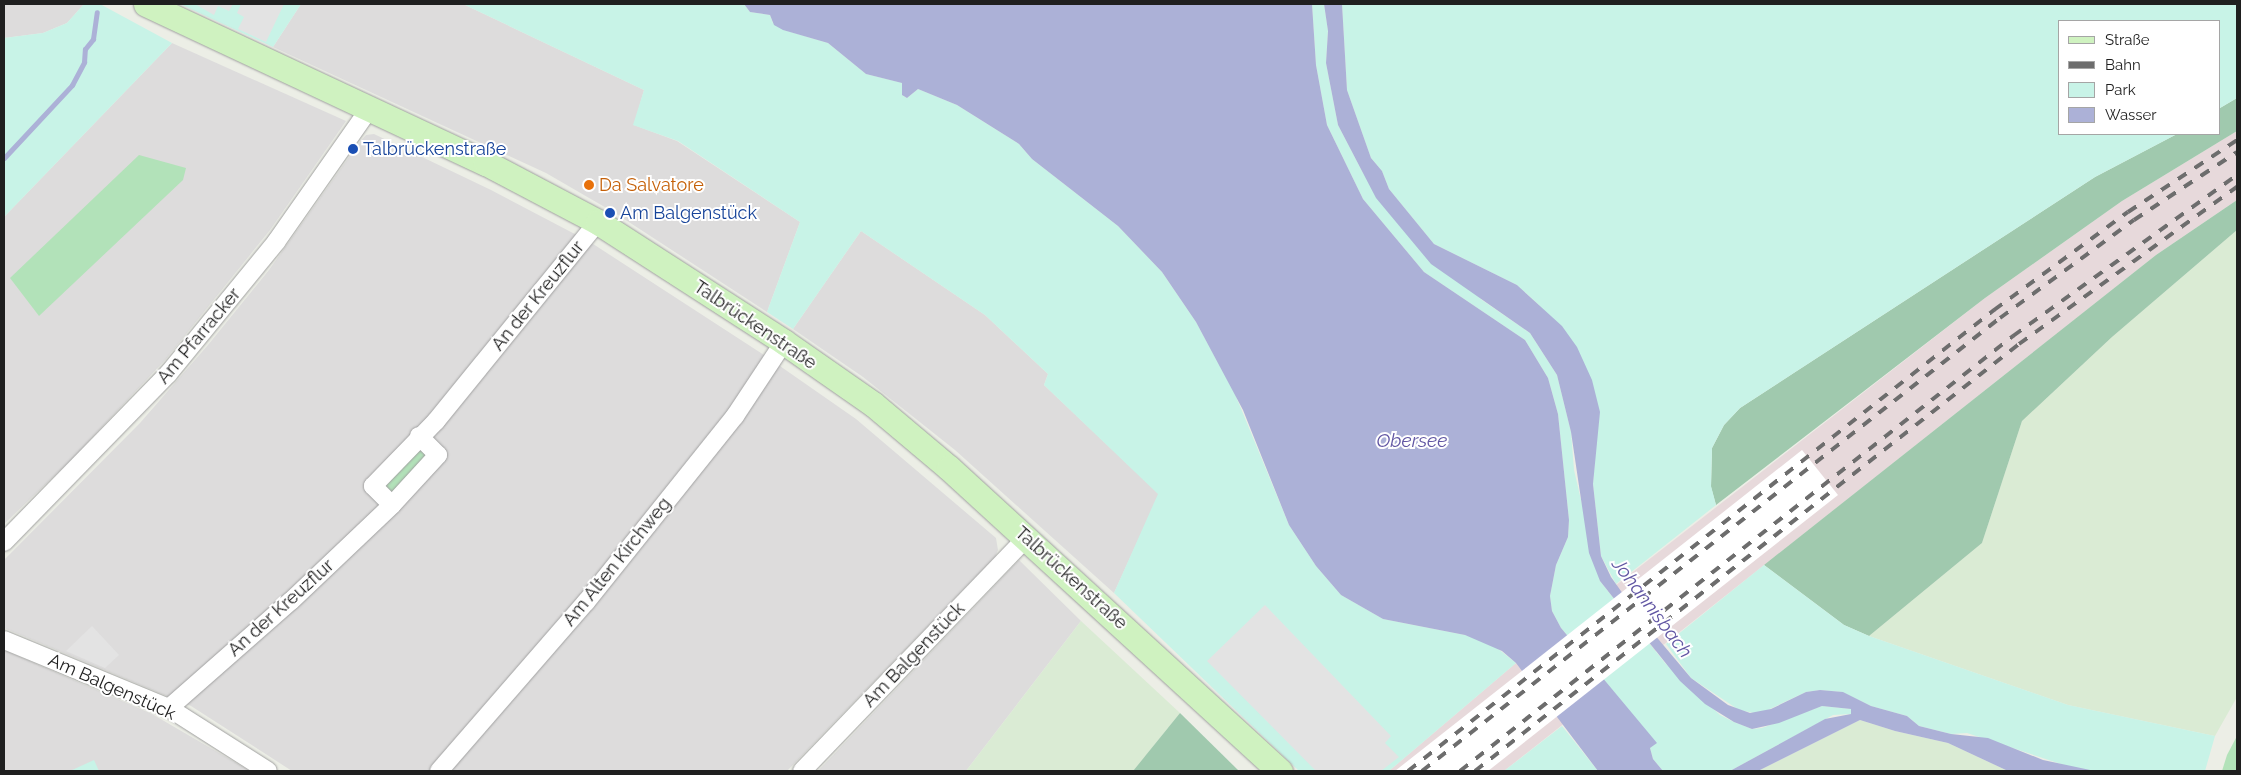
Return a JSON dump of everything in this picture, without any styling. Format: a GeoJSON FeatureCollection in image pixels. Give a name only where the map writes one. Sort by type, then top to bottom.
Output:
{"type":"FeatureCollection","features":[{"type":"Feature","properties":{"kind":"main road","name":"Talbrückenstraße"},"geometry":{"type":"LineString","coordinates":[[146,4],[486,163],[598,222],[784,342],[873,404],[949,468],[1280,771]]}},
{"type":"Feature","properties":{"kind":"street","name":"Am Pfarracker"},"geometry":{"type":"LineString","coordinates":[[4,542],[168,374],[276,242],[369,109]]}},
{"type":"Feature","properties":{"kind":"street","name":"An der Kreuzflur"},"geometry":{"type":"LineString","coordinates":[[392,505],[373,486],[497,348],[598,222]]}},
{"type":"Feature","properties":{"kind":"street","name":"Am Alten Kirchweg"},"geometry":{"type":"LineString","coordinates":[[439,771],[617,563],[735,416],[784,342]]}},
{"type":"Feature","properties":{"kind":"street","name":"An der Kreuzflur"},"geometry":{"type":"LineString","coordinates":[[169,708],[291,601],[392,505],[438,455],[419,436]]}},
{"type":"Feature","properties":{"kind":"street","name":"Am Balgenstück"},"geometry":{"type":"LineString","coordinates":[[802,771],[1026,538]]}},
{"type":"Feature","properties":{"kind":"street","name":"Am Balgenstück"},"geometry":{"type":"LineString","coordinates":[[4,640],[169,708],[268,771]]}},
{"type":"Feature","properties":{"kind":"shaded area"},"geometry":{"type":"Polygon","coordinates":[[[4,4],[84,4],[67,23],[43,33],[4,38],[4,4]]]}},
{"type":"Feature","properties":{"kind":"shaded area"},"geometry":{"type":"Polygon","coordinates":[[[195,4],[233,4],[229,11],[218,6],[214,15],[195,4]]]}},
{"type":"Feature","properties":{"kind":"shaded area"},"geometry":{"type":"Polygon","coordinates":[[[241,4],[284,4],[266,42],[238,29],[244,17],[237,13],[241,4]]]}},
{"type":"Feature","properties":{"kind":"shaded area"},"geometry":{"type":"Polygon","coordinates":[[[301,4],[463,4],[644,90],[634,125],[677,141],[800,222],[767,312],[615,213],[546,173],[273,47],[301,4]]]}},
{"type":"Feature","properties":{"kind":"shaded area"},"geometry":{"type":"Polygon","coordinates":[[[172,43],[346,121],[270,230],[166,359],[70,461],[4,524],[4,217],[172,43]]]}},
{"type":"Feature","properties":{"kind":"shaded area"},"geometry":{"type":"Polygon","coordinates":[[[2237,131],[2237,200],[2156,255],[1504,771],[1389,771],[1516,663],[1985,298],[2122,201],[2237,131]]]}},
{"type":"Feature","properties":{"kind":"shaded area"},"geometry":{"type":"Polygon","coordinates":[[[374,134],[491,190],[590,242],[767,357],[856,419],[996,538],[998,550],[995,557],[787,771],[292,771],[191,706],[4,628],[4,560],[140,423],[208,345],[269,270],[359,143],[366,135],[374,134]]]}},
{"type":"Feature","properties":{"kind":"shaded area"},"geometry":{"type":"Polygon","coordinates":[[[861,231],[985,315],[1048,374],[1044,385],[1159,494],[1114,593],[955,450],[863,377],[793,329],[861,231]]]}},
{"type":"Feature","properties":{"kind":"shaded area"},"geometry":{"type":"Polygon","coordinates":[[[1019,560],[1081,621],[966,771],[818,771],[1019,560]]]}},
{"type":"Feature","properties":{"kind":"shaded area"},"geometry":{"type":"Polygon","coordinates":[[[1265,605],[1391,736],[1385,743],[1399,757],[1381,771],[1316,771],[1207,661],[1265,605]]]}},
{"type":"Feature","properties":{"kind":"shaded area"},"geometry":{"type":"Polygon","coordinates":[[[92,626],[119,655],[105,668],[66,651],[92,626]]]}},
{"type":"Feature","properties":{"kind":"shaded area"},"geometry":{"type":"Polygon","coordinates":[[[4,650],[152,714],[250,771],[4,771],[4,650]]]}},
{"type":"Feature","properties":{"kind":"green space"},"geometry":{"type":"Polygon","coordinates":[[[84,4],[100,4],[172,43],[4,217],[4,38],[43,33],[67,23],[84,4]]]}},
{"type":"Feature","properties":{"kind":"green space"},"geometry":{"type":"Polygon","coordinates":[[[180,4],[301,4],[273,47],[180,4]]]}},
{"type":"Feature","properties":{"kind":"green space"},"geometry":{"type":"Polygon","coordinates":[[[463,4],[744,4],[750,12],[770,15],[773,23],[784,30],[828,43],[866,74],[903,83],[902,95],[907,98],[918,89],[957,105],[1019,144],[1032,159],[1118,226],[1162,272],[1196,322],[1235,394],[1289,525],[1316,566],[1341,595],[1383,619],[1465,635],[1492,644],[1516,663],[1389,771],[1299,771],[1114,593],[1158,494],[1044,385],[1048,374],[985,315],[861,231],[793,329],[767,312],[800,222],[678,141],[633,125],[644,90],[463,4]]]}},
{"type":"Feature","properties":{"kind":"green space"},"geometry":{"type":"Polygon","coordinates":[[[1312,4],[1324,4],[1328,30],[1326,63],[1338,125],[1363,173],[1482,300],[1530,333],[1557,375],[1571,432],[1574,470],[1600,581],[1665,663],[1720,715],[1752,729],[1762,728],[1822,706],[1851,709],[1851,714],[1833,715],[1730,771],[1663,771],[1653,759],[1650,748],[1656,743],[1561,628],[1552,611],[1550,596],[1556,565],[1568,537],[1569,520],[1558,414],[1548,378],[1525,340],[1424,272],[1363,199],[1327,125],[1316,65],[1312,4]]]}},
{"type":"Feature","properties":{"kind":"green space"},"geometry":{"type":"Polygon","coordinates":[[[1342,4],[2237,4],[2237,98],[2221,107],[2221,20],[2058,20],[2058,135],[2175,135],[2095,177],[1740,408],[1724,425],[1712,448],[1711,486],[1716,505],[1616,584],[1601,556],[1593,484],[1595,459],[1539,305],[1517,285],[1434,244],[1389,189],[1382,171],[1371,158],[1347,90],[1342,4]]]}},
{"type":"Feature","properties":{"kind":"green space"},"geometry":{"type":"Polygon","coordinates":[[[2237,98],[2237,131],[2122,201],[1985,298],[1716,505],[1711,487],[1712,448],[1724,425],[1740,408],[2095,177],[2175,135],[2221,135],[2221,107],[2237,98]]]}},
{"type":"Feature","properties":{"kind":"green space"},"geometry":{"type":"Polygon","coordinates":[[[139,155],[186,168],[183,180],[39,316],[10,278],[139,155]]]}},
{"type":"Feature","properties":{"kind":"green space"},"geometry":{"type":"Polygon","coordinates":[[[2237,200],[2237,230],[2112,337],[2022,421],[1982,543],[1869,636],[1844,625],[1764,565],[2156,255],[2237,200]]]}},
{"type":"Feature","properties":{"kind":"green space"},"geometry":{"type":"Polygon","coordinates":[[[2237,230],[2237,697],[2215,736],[2068,705],[1869,636],[1982,543],[2022,421],[2112,337],[2237,230]]]}},
{"type":"Feature","properties":{"kind":"green space"},"geometry":{"type":"Polygon","coordinates":[[[417,446],[429,457],[393,495],[380,484],[417,446]]]}},
{"type":"Feature","properties":{"kind":"green space"},"geometry":{"type":"Polygon","coordinates":[[[1764,565],[1844,625],[1869,636],[2068,705],[2215,736],[2205,771],[2095,771],[2070,767],[1967,733],[1951,734],[1919,726],[1907,716],[1871,706],[1842,692],[1820,690],[1806,692],[1759,714],[1739,710],[1691,678],[1666,644],[1764,565]]]}},
{"type":"Feature","properties":{"kind":"green space"},"geometry":{"type":"Polygon","coordinates":[[[1081,621],[1180,713],[1133,771],[966,771],[1081,621]]]}},
{"type":"Feature","properties":{"kind":"green space"},"geometry":{"type":"Polygon","coordinates":[[[1180,713],[1239,771],[1133,771],[1180,713]]]}},
{"type":"Feature","properties":{"kind":"green space"},"geometry":{"type":"Polygon","coordinates":[[[1860,720],[1895,731],[1948,743],[2008,771],[1758,771],[1860,720]]]}},
{"type":"Feature","properties":{"kind":"green space"},"geometry":{"type":"Polygon","coordinates":[[[1562,726],[1598,771],[1504,771],[1562,726]]]}},
{"type":"Feature","properties":{"kind":"green space"},"geometry":{"type":"Polygon","coordinates":[[[2237,736],[2237,771],[2222,771],[2227,755],[2237,736]]]}},
{"type":"Feature","properties":{"kind":"green space"},"geometry":{"type":"Polygon","coordinates":[[[94,760],[99,771],[70,771],[94,760]]]}},
{"type":"Feature","properties":{"kind":"water","name":"Obersee"},"geometry":{"type":"Polygon","coordinates":[[[744,4],[1312,4],[1316,65],[1327,125],[1363,199],[1424,272],[1525,340],[1548,378],[1558,414],[1569,520],[1568,537],[1556,565],[1550,596],[1552,611],[1561,628],[1657,743],[1650,748],[1653,759],[1663,771],[1598,771],[1516,663],[1502,651],[1465,635],[1383,619],[1341,595],[1316,566],[1289,525],[1243,410],[1196,322],[1162,272],[1118,226],[1032,159],[1019,144],[957,105],[918,89],[907,98],[902,95],[902,83],[866,74],[828,43],[783,30],[774,25],[770,15],[750,12],[744,4]]]}},
{"type":"Feature","properties":{"kind":"water"},"geometry":{"type":"Polygon","coordinates":[[[1324,4],[1342,4],[1347,90],[1371,158],[1382,171],[1389,189],[1434,244],[1517,285],[1562,326],[1577,347],[1592,380],[1600,412],[1593,484],[1601,556],[1611,577],[1638,615],[1691,678],[1728,705],[1750,713],[1771,709],[1806,692],[1820,690],[1843,692],[1871,706],[1907,716],[1919,726],[1951,734],[1988,738],[2043,760],[2095,771],[2008,771],[1948,743],[1895,731],[1860,720],[1758,771],[1730,771],[1825,719],[1851,714],[1851,709],[1822,706],[1779,723],[1752,729],[1734,722],[1705,704],[1680,681],[1600,581],[1589,553],[1571,432],[1557,375],[1530,333],[1431,264],[1376,198],[1338,125],[1326,63],[1328,31],[1324,4]]]}},
{"type":"Feature","properties":{"kind":"pier"},"geometry":{"type":"Polygon","coordinates":[[[1802,450],[1838,495],[1488,771],[1395,771],[1802,450]]]}},
{"type":"Feature","properties":{"kind":"waterway"},"geometry":{"type":"LineString","coordinates":[[4,158],[72,85],[84,62],[85,49],[93,39],[97,12]]}},
{"type":"Feature","properties":{"kind":"railway"},"geometry":{"type":"LineString","coordinates":[[1408,771],[1994,310],[2128,212],[2237,140]]}},
{"type":"Feature","properties":{"kind":"railway"},"geometry":{"type":"LineString","coordinates":[[1422,771],[2000,318],[2134,220],[2237,152]]}},
{"type":"Feature","properties":{"kind":"railway"},"geometry":{"type":"LineString","coordinates":[[1460,771],[2013,336],[2237,175]]}},
{"type":"Feature","properties":{"kind":"railway"},"geometry":{"type":"LineString","coordinates":[[1475,771],[2019,344],[2237,187]]}},
{"type":"Feature","properties":{"kind":"place","name":"Talbrückenstraße"},"geometry":{"type":"Point","coordinates":[353,149]}},
{"type":"Feature","properties":{"kind":"place","name":"Da Salvatore"},"geometry":{"type":"Point","coordinates":[589,185]}},
{"type":"Feature","properties":{"kind":"place","name":"Am Balgenstück"},"geometry":{"type":"Point","coordinates":[610,213]}},
{"type":"Feature","properties":{"kind":"water label","name":"Johannisbach"},"geometry":{"type":"Point","coordinates":[1652,608]}}]}
